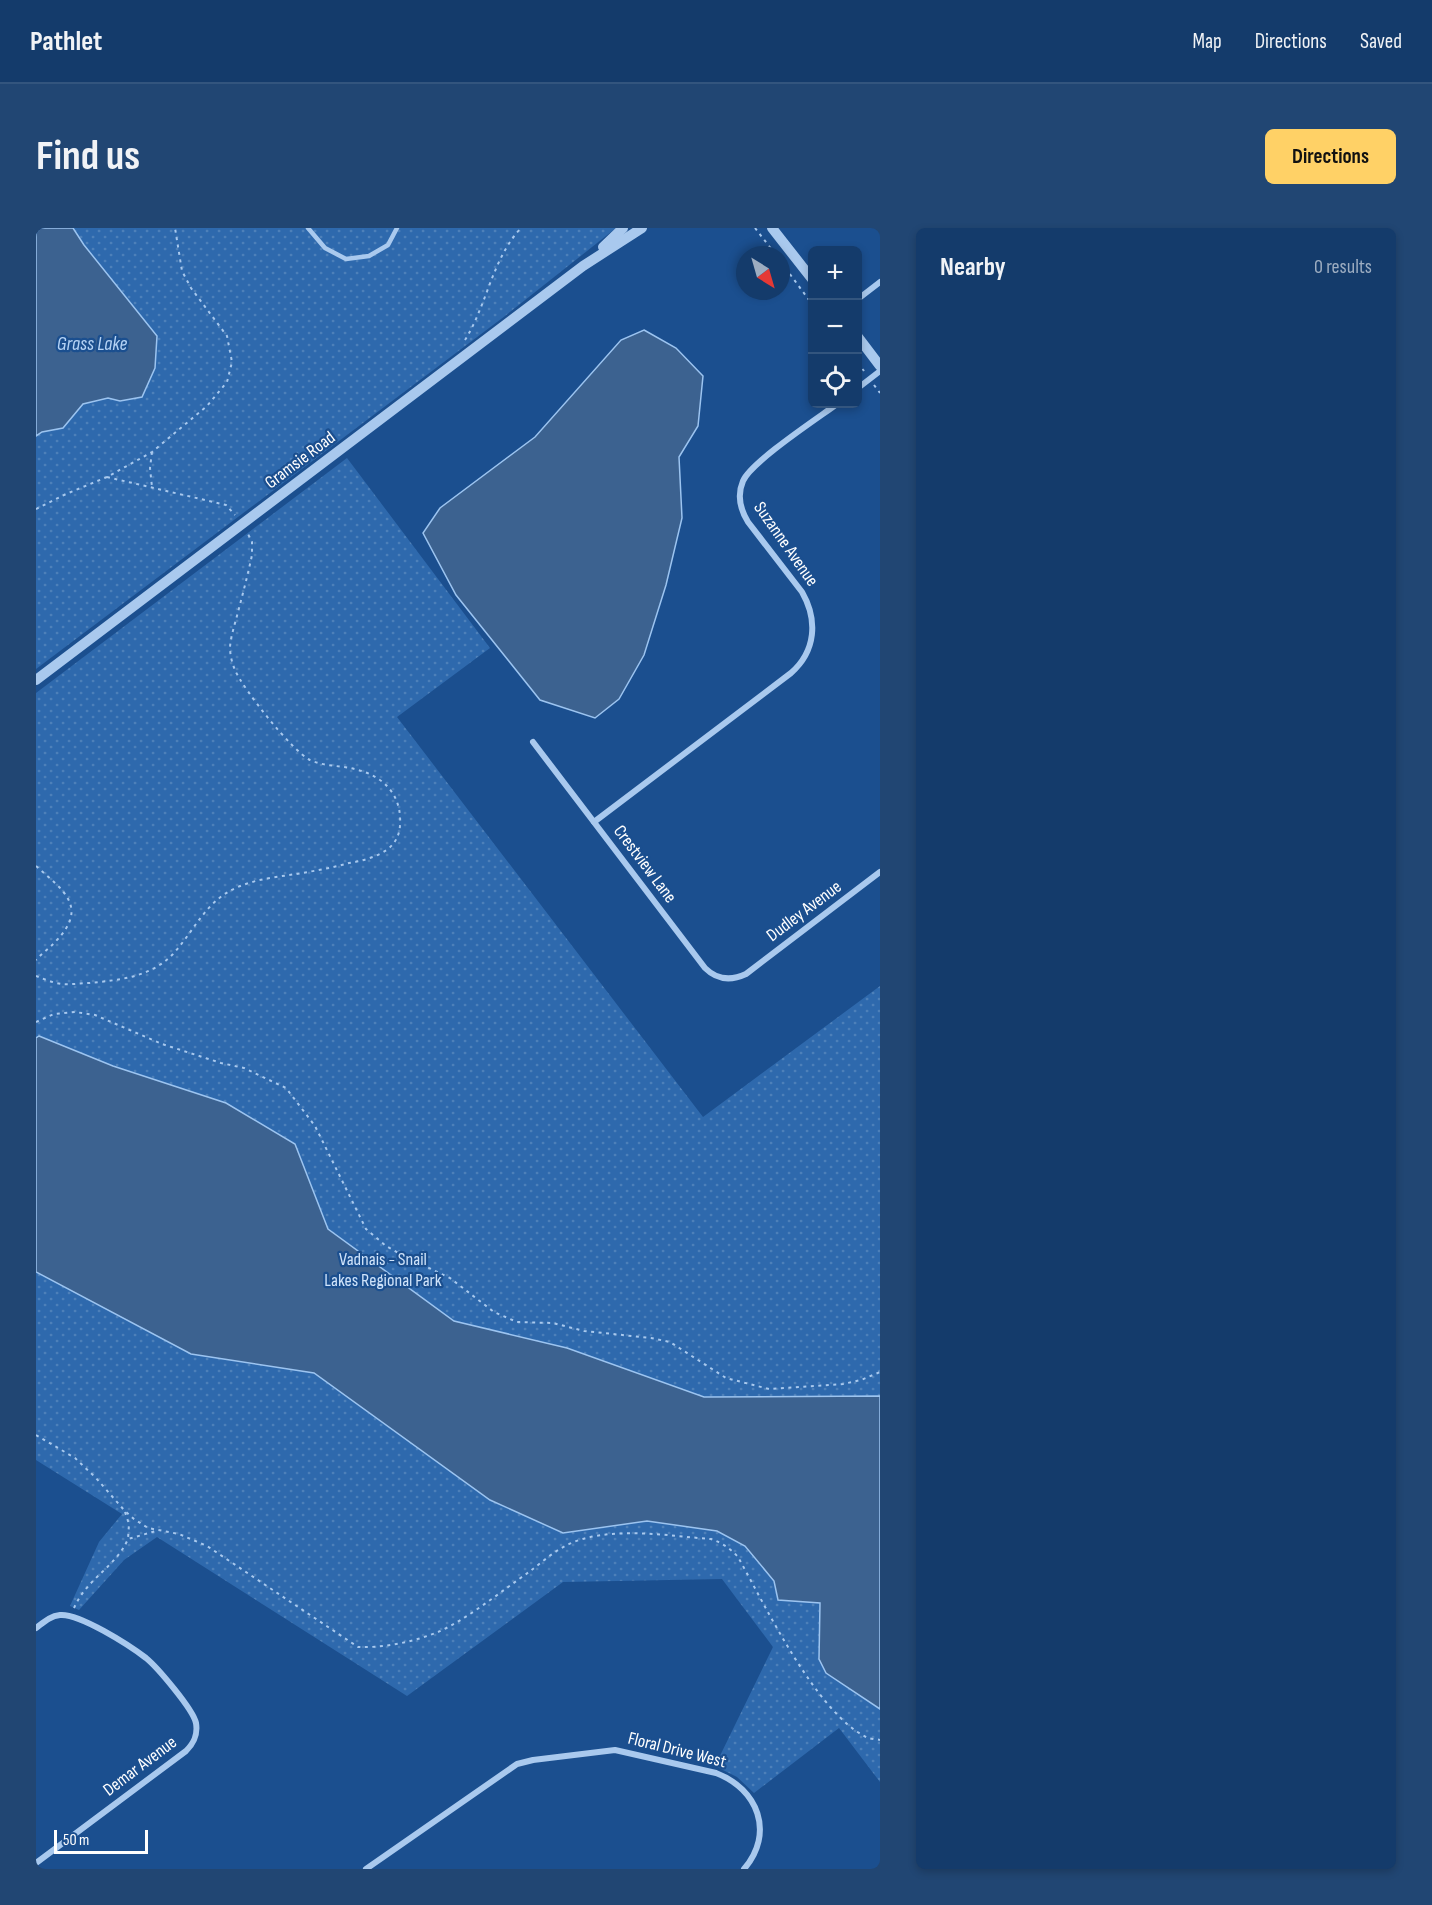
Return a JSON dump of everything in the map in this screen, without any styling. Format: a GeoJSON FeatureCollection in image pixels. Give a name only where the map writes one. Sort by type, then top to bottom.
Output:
{"type":"FeatureCollection","features":[{"type":"Feature","properties":{"kind":"street","name":"Gramsie Road"},"geometry":{"type":"LineString","coordinates":[[583,266],[623,228]]}},
{"type":"Feature","properties":{"kind":"street","name":"Gramsie Road"},"geometry":{"type":"LineString","coordinates":[[36,680],[583,266],[642,228]]}},
{"type":"Feature","properties":{"kind":"street"},"geometry":{"type":"LineString","coordinates":[[772,228],[808,273]]}},
{"type":"Feature","properties":{"kind":"street"},"geometry":{"type":"LineString","coordinates":[[862,296],[880,282]]}},
{"type":"Feature","properties":{"kind":"street"},"geometry":{"type":"LineString","coordinates":[[862,342],[880,366]]}},
{"type":"Feature","properties":{"kind":"street"},"geometry":{"type":"LineString","coordinates":[[862,385],[880,371]]}},
{"type":"Feature","properties":{"kind":"street","name":"Suzanne Avenue"},"geometry":{"type":"LineString","coordinates":[[594,822],[791,673],[805,657],[813,631],[808,604],[802,592],[742,512],[740,489],[744,479],[756,465],[832,408]]}},
{"type":"Feature","properties":{"kind":"street","name":"Crestview Lane"},"geometry":{"type":"LineString","coordinates":[[533,742],[705,968],[718,978],[737,978],[746,974]]}},
{"type":"Feature","properties":{"kind":"street","name":"Dudley Avenue"},"geometry":{"type":"LineString","coordinates":[[746,974],[880,872]]}},
{"type":"Feature","properties":{"kind":"street"},"geometry":{"type":"LineString","coordinates":[[36,1628],[49,1618],[60,1615],[71,1616]]}},
{"type":"Feature","properties":{"kind":"street","name":"Demar Avenue"},"geometry":{"type":"LineString","coordinates":[[36,1863],[186,1751],[192,1745],[197,1731],[194,1717],[159,1670],[145,1657],[85,1620],[71,1616]]}},
{"type":"Feature","properties":{"kind":"street","name":"Floral Drive West"},"geometry":{"type":"LineString","coordinates":[[366,1869],[517,1764],[615,1750],[716,1773],[740,1785],[755,1806],[760,1832],[753,1857],[744,1869]]}},
{"type":"Feature","properties":{"kind":"lane"},"geometry":{"type":"LineString","coordinates":[[308,228],[325,248],[346,259],[369,256],[388,244],[397,228]]}},
{"type":"Feature","properties":{"kind":"path"},"geometry":{"type":"LineString","coordinates":[[36,509],[108,477],[152,452],[207,406],[227,382],[232,362],[227,336],[191,288],[182,270],[176,228]]}},
{"type":"Feature","properties":{"kind":"path"},"geometry":{"type":"LineString","coordinates":[[465,340],[474,324],[495,270],[521,228]]}},
{"type":"Feature","properties":{"kind":"path"},"geometry":{"type":"LineString","coordinates":[[755,228],[769,246]]}},
{"type":"Feature","properties":{"kind":"path"},"geometry":{"type":"LineString","coordinates":[[790,274],[810,300]]}},
{"type":"Feature","properties":{"kind":"path"},"geometry":{"type":"LineString","coordinates":[[152,452],[150,468],[152,487]]}},
{"type":"Feature","properties":{"kind":"path"},"geometry":{"type":"LineString","coordinates":[[108,477],[226,505],[236,516]]}},
{"type":"Feature","properties":{"kind":"path"},"geometry":{"type":"LineString","coordinates":[[36,976],[60,984],[69,984],[116,980],[143,974],[158,966],[171,955],[200,916],[224,893],[242,885],[327,869],[365,859],[388,849],[396,841],[401,819],[395,796],[389,787],[365,772],[320,764],[297,751],[248,692],[237,674],[230,648],[252,555],[252,542],[248,533]]}},
{"type":"Feature","properties":{"kind":"path"},"geometry":{"type":"LineString","coordinates":[[36,866],[62,891],[73,907],[73,914],[68,926],[36,960]]}},
{"type":"Feature","properties":{"kind":"path"},"geometry":{"type":"LineString","coordinates":[[36,1022],[54,1014],[75,1012],[95,1015],[162,1044],[221,1064],[244,1068],[286,1088],[315,1126],[366,1229],[386,1246],[450,1278],[494,1312],[517,1322],[553,1323],[584,1331],[670,1342],[726,1378],[769,1389],[843,1384],[880,1372]]}},
{"type":"Feature","properties":{"kind":"path"},"geometry":{"type":"LineString","coordinates":[[36,1435],[75,1458],[124,1510],[148,1528],[179,1534],[207,1546],[358,1647],[386,1646],[439,1631],[480,1606],[567,1545],[583,1540],[609,1534],[636,1533],[711,1539],[731,1549],[738,1557],[794,1656],[824,1700],[849,1725],[868,1737],[880,1740]]}},
{"type":"Feature","properties":{"kind":"path"},"geometry":{"type":"LineString","coordinates":[[71,1616],[86,1587],[125,1546],[129,1524],[124,1510]]}},
{"type":"Feature","properties":{"kind":"path"},"geometry":{"type":"LineString","coordinates":[[128,1539],[158,1531]]}},
{"type":"Feature","properties":{"kind":"green space"},"geometry":{"type":"Polygon","coordinates":[[[36,228],[616,228],[505,316],[36,669],[36,228]]]}},
{"type":"Feature","properties":{"kind":"green space","name":"Vadnais - Snail Lakes Regional Park"},"geometry":{"type":"Polygon","coordinates":[[[347,458],[490,648],[397,717],[703,1117],[880,986],[880,1782],[839,1728],[754,1793],[737,1777],[715,1766],[773,1647],[722,1579],[563,1582],[407,1696],[157,1537],[124,1560],[79,1610],[70,1606],[99,1542],[122,1514],[36,1460],[36,693],[347,458]]]}},
{"type":"Feature","properties":{"kind":"water","name":"Grass Lake"},"geometry":{"type":"Polygon","coordinates":[[[36,228],[73,228],[157,336],[155,368],[142,397],[120,401],[108,398],[83,404],[63,428],[42,432],[36,436],[36,228]]]}},
{"type":"Feature","properties":{"kind":"water"},"geometry":{"type":"Polygon","coordinates":[[[644,330],[676,348],[703,376],[698,426],[679,457],[682,518],[666,585],[644,655],[619,699],[595,718],[540,700],[456,595],[423,533],[440,508],[535,437],[621,340],[644,330]]]}},
{"type":"Feature","properties":{"kind":"water"},"geometry":{"type":"Polygon","coordinates":[[[39,1036],[113,1066],[226,1103],[295,1144],[328,1229],[454,1321],[567,1348],[704,1397],[880,1396],[880,1709],[826,1673],[819,1659],[820,1603],[778,1600],[774,1581],[745,1546],[717,1531],[647,1521],[563,1533],[490,1500],[314,1373],[191,1354],[36,1272],[36,1038],[39,1036]]]}}]}
